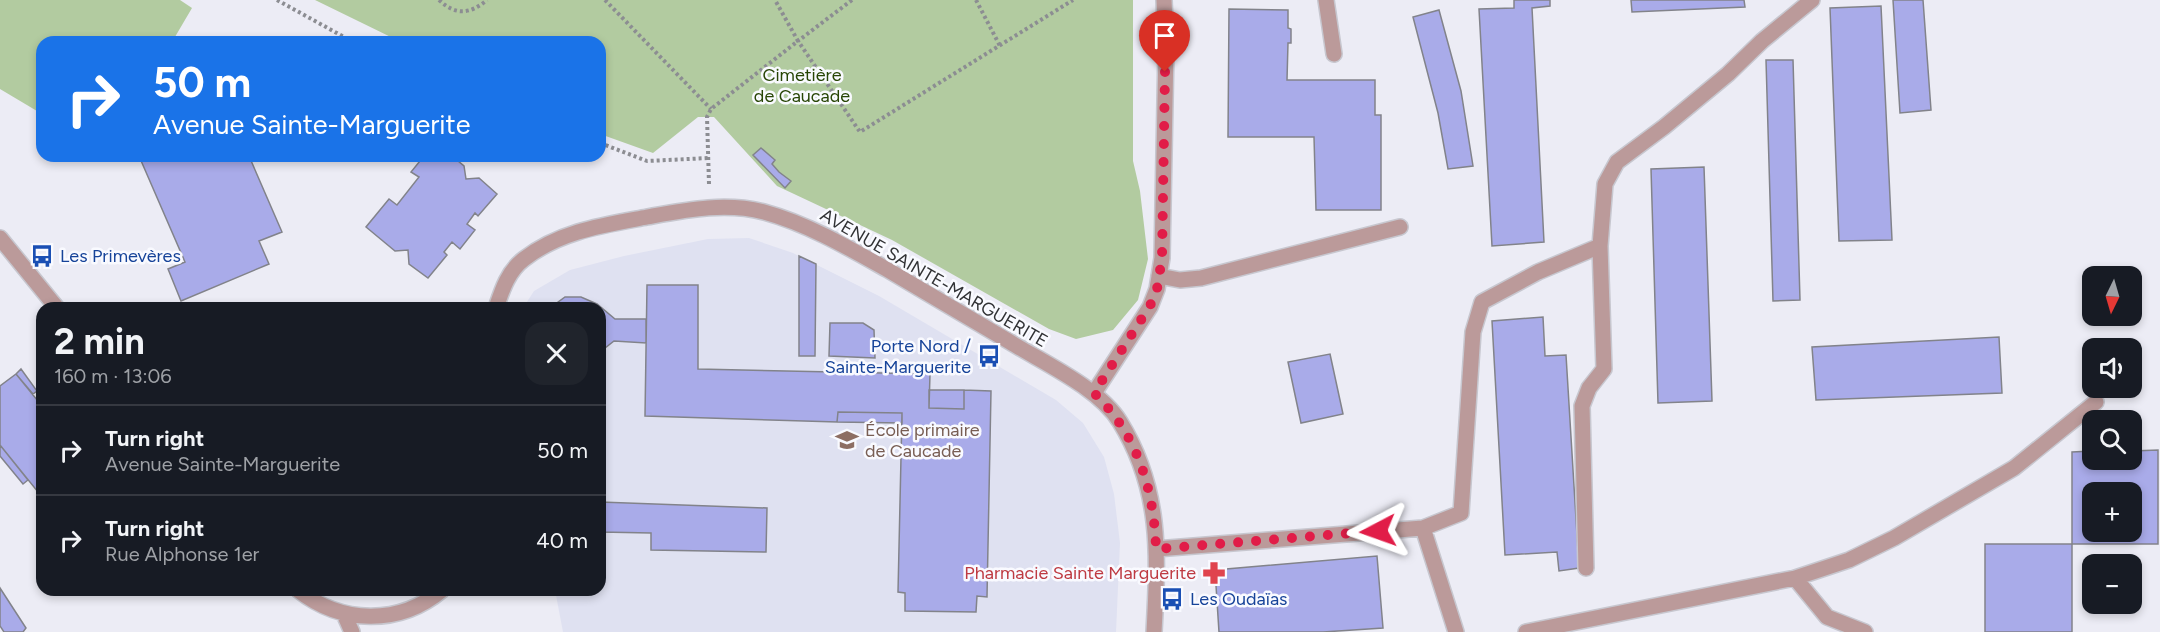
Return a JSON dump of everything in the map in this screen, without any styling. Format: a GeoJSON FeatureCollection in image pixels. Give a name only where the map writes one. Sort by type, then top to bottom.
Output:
{"type":"FeatureCollection","features":[{"type":"Feature","properties":{"kind":"street"},"geometry":{"type":"LineString","coordinates":[[1094,393],[1150,306],[1159,276],[1162,258],[1166,49],[1164,0]]}},
{"type":"Feature","properties":{"kind":"street"},"geometry":{"type":"LineString","coordinates":[[1326,0],[1334,54]]}},
{"type":"Feature","properties":{"kind":"street"},"geometry":{"type":"LineString","coordinates":[[1586,568],[1582,406],[1589,388],[1604,369],[1600,246],[1605,184],[1617,162],[1728,74],[1762,40],[1812,0]]}},
{"type":"Feature","properties":{"kind":"street","name":"AVENUE SAINTE-MARGUERITE"},"geometry":{"type":"LineString","coordinates":[[498,302],[504,284],[522,260],[556,240],[592,227],[710,207],[762,212],[794,222],[817,233],[897,276],[1094,393],[1112,410],[1121,423],[1144,472],[1151,496],[1155,519],[1156,549],[1154,632]]}},
{"type":"Feature","properties":{"kind":"street"},"geometry":{"type":"LineString","coordinates":[[1159,276],[1180,280],[1202,278],[1400,227]]}},
{"type":"Feature","properties":{"kind":"street"},"geometry":{"type":"LineString","coordinates":[[0,238],[52,302]]}},
{"type":"Feature","properties":{"kind":"street"},"geometry":{"type":"LineString","coordinates":[[1156,549],[1423,528],[1461,513],[1473,332],[1482,302],[1538,272],[1600,246]]}},
{"type":"Feature","properties":{"kind":"street"},"geometry":{"type":"LineString","coordinates":[[1526,632],[1795,578],[1849,560],[1894,538],[2014,468],[2096,402]]}},
{"type":"Feature","properties":{"kind":"street"},"geometry":{"type":"LineString","coordinates":[[1423,528],[1456,632]]}},
{"type":"Feature","properties":{"kind":"street"},"geometry":{"type":"LineString","coordinates":[[1795,578],[1827,617],[1865,632]]}},
{"type":"Feature","properties":{"kind":"street"},"geometry":{"type":"LineString","coordinates":[[306,596],[314,602],[344,614],[378,616],[409,611],[433,596]]}},
{"type":"Feature","properties":{"kind":"street"},"geometry":{"type":"LineString","coordinates":[[344,614],[352,632]]}},
{"type":"Feature","properties":{"kind":"path"},"geometry":{"type":"LineString","coordinates":[[277,0],[342,36]]}},
{"type":"Feature","properties":{"kind":"path"},"geometry":{"type":"LineString","coordinates":[[439,0],[446,7],[460,11],[474,11],[487,0]]}},
{"type":"Feature","properties":{"kind":"path"},"geometry":{"type":"LineString","coordinates":[[605,0],[711,109]]}},
{"type":"Feature","properties":{"kind":"path"},"geometry":{"type":"LineString","coordinates":[[775,0],[798,41],[860,132],[1073,0]]}},
{"type":"Feature","properties":{"kind":"path"},"geometry":{"type":"LineString","coordinates":[[710,207],[707,117],[711,109],[852,0]]}},
{"type":"Feature","properties":{"kind":"path"},"geometry":{"type":"LineString","coordinates":[[976,0],[1000,46]]}},
{"type":"Feature","properties":{"kind":"path"},"geometry":{"type":"LineString","coordinates":[[606,144],[647,161],[709,158]]}},
{"type":"Feature","properties":{"kind":"shaded area","name":"École primaire de Caucade"},"geometry":{"type":"Polygon","coordinates":[[[749,238],[793,253],[879,296],[1056,400],[1083,423],[1104,457],[1114,494],[1120,543],[1116,632],[563,632],[556,596],[606,596],[606,302],[527,302],[534,291],[570,270],[624,256],[708,239],[749,238]]]}},
{"type":"Feature","properties":{"kind":"green space"},"geometry":{"type":"Polygon","coordinates":[[[0,0],[180,0],[192,8],[176,36],[36,36],[36,110],[0,89],[0,0]]]}},
{"type":"Feature","properties":{"kind":"green space","name":"Cimetière de Caucade"},"geometry":{"type":"Polygon","coordinates":[[[315,0],[1133,0],[1133,161],[1140,191],[1148,259],[1138,300],[1113,330],[1076,339],[1049,329],[892,240],[777,186],[714,117],[698,117],[653,153],[606,136],[606,36],[389,36],[315,0]]]}},
{"type":"Feature","properties":{"kind":"building"},"geometry":{"type":"Polygon","coordinates":[[[1514,0],[1550,0],[1550,6],[1532,8],[1544,242],[1492,246],[1479,9],[1514,8],[1514,0]]]}},
{"type":"Feature","properties":{"kind":"building"},"geometry":{"type":"Polygon","coordinates":[[[1631,0],[1744,0],[1745,7],[1632,12],[1631,0]]]}},
{"type":"Feature","properties":{"kind":"building"},"geometry":{"type":"Polygon","coordinates":[[[1893,0],[1923,0],[1931,110],[1900,113],[1893,0]]]}},
{"type":"Feature","properties":{"kind":"building"},"geometry":{"type":"Polygon","coordinates":[[[1881,6],[1892,240],[1839,241],[1830,8],[1881,6]]]}},
{"type":"Feature","properties":{"kind":"building"},"geometry":{"type":"Polygon","coordinates":[[[1229,9],[1288,10],[1291,43],[1288,43],[1287,80],[1375,80],[1375,115],[1381,115],[1381,210],[1316,210],[1314,137],[1228,137],[1229,9]]]}},
{"type":"Feature","properties":{"kind":"building"},"geometry":{"type":"Polygon","coordinates":[[[1439,10],[1461,91],[1473,166],[1448,169],[1438,113],[1413,17],[1439,10]]]}},
{"type":"Feature","properties":{"kind":"building"},"geometry":{"type":"Polygon","coordinates":[[[1766,60],[1793,60],[1800,300],[1773,301],[1766,60]]]}},
{"type":"Feature","properties":{"kind":"building"},"geometry":{"type":"Polygon","coordinates":[[[761,148],[775,160],[772,164],[779,172],[791,181],[785,188],[753,155],[761,148]]]}},
{"type":"Feature","properties":{"kind":"building"},"geometry":{"type":"Polygon","coordinates":[[[142,162],[252,162],[282,232],[259,241],[269,264],[181,301],[168,269],[185,262],[142,162]]]}},
{"type":"Feature","properties":{"kind":"building"},"geometry":{"type":"Polygon","coordinates":[[[419,162],[459,162],[464,166],[466,179],[479,178],[497,194],[478,216],[475,213],[467,224],[475,230],[460,249],[452,242],[444,252],[447,255],[428,278],[409,264],[408,250],[395,251],[366,227],[389,199],[397,205],[419,177],[411,172],[419,162]]]}},
{"type":"Feature","properties":{"kind":"building"},"geometry":{"type":"Polygon","coordinates":[[[1704,167],[1712,401],[1658,403],[1651,169],[1704,167]]]}},
{"type":"Feature","properties":{"kind":"building"},"geometry":{"type":"Polygon","coordinates":[[[799,256],[816,264],[815,356],[799,356],[799,256]]]}},
{"type":"Feature","properties":{"kind":"building"},"geometry":{"type":"Polygon","coordinates":[[[647,285],[698,285],[698,369],[930,374],[929,408],[964,409],[964,390],[991,391],[987,597],[977,596],[976,612],[905,611],[905,593],[898,592],[902,413],[838,412],[837,422],[645,416],[647,285]]]}},
{"type":"Feature","properties":{"kind":"building"},"geometry":{"type":"Polygon","coordinates":[[[565,297],[581,297],[592,302],[558,302],[565,297]]]}},
{"type":"Feature","properties":{"kind":"building"},"geometry":{"type":"Polygon","coordinates":[[[606,312],[615,319],[646,319],[646,343],[614,341],[606,347],[606,312]]]}},
{"type":"Feature","properties":{"kind":"building"},"geometry":{"type":"Polygon","coordinates":[[[1543,317],[1545,356],[1566,355],[1579,568],[1559,571],[1557,552],[1505,555],[1492,321],[1543,317]]]}},
{"type":"Feature","properties":{"kind":"building"},"geometry":{"type":"Polygon","coordinates":[[[830,323],[863,323],[874,330],[875,358],[829,356],[830,323]]]}},
{"type":"Feature","properties":{"kind":"building"},"geometry":{"type":"Polygon","coordinates":[[[1999,337],[2002,393],[1816,400],[1812,347],[1999,337]]]}},
{"type":"Feature","properties":{"kind":"building"},"geometry":{"type":"Polygon","coordinates":[[[1330,354],[1343,414],[1301,423],[1288,362],[1330,354]]]}},
{"type":"Feature","properties":{"kind":"building"},"geometry":{"type":"Polygon","coordinates":[[[21,369],[36,392],[33,394],[16,374],[21,369]]]}},
{"type":"Feature","properties":{"kind":"building"},"geometry":{"type":"Polygon","coordinates":[[[16,374],[36,399],[36,490],[0,445],[0,386],[16,374]]]}},
{"type":"Feature","properties":{"kind":"building"},"geometry":{"type":"Polygon","coordinates":[[[929,390],[964,390],[964,409],[929,408],[929,390]]]}},
{"type":"Feature","properties":{"kind":"building"},"geometry":{"type":"Polygon","coordinates":[[[838,412],[902,413],[902,423],[837,422],[838,412]]]}},
{"type":"Feature","properties":{"kind":"building"},"geometry":{"type":"Polygon","coordinates":[[[0,445],[28,480],[23,484],[0,456],[0,445]]]}},
{"type":"Feature","properties":{"kind":"building"},"geometry":{"type":"Polygon","coordinates":[[[2158,450],[2158,544],[2072,544],[2072,452],[2082,452],[2082,470],[2142,470],[2142,451],[2158,450]]]}},
{"type":"Feature","properties":{"kind":"building"},"geometry":{"type":"Polygon","coordinates":[[[606,502],[767,508],[766,552],[651,550],[651,533],[606,532],[606,502]]]}},
{"type":"Feature","properties":{"kind":"building"},"geometry":{"type":"Polygon","coordinates":[[[1985,544],[2072,544],[2072,632],[1985,632],[1985,544]]]}},
{"type":"Feature","properties":{"kind":"building"},"geometry":{"type":"Polygon","coordinates":[[[1377,556],[1383,628],[1323,632],[1219,632],[1215,570],[1377,556]]]}},
{"type":"Feature","properties":{"kind":"building"},"geometry":{"type":"Polygon","coordinates":[[[0,588],[26,628],[23,632],[4,632],[0,626],[0,588]]]}},
{"type":"Feature","properties":{"kind":"place","name":"Les Primevères"},"geometry":{"type":"Point","coordinates":[42,256]}},
{"type":"Feature","properties":{"kind":"place","name":"Porte Nord / Sainte-Marguerite"},"geometry":{"type":"Point","coordinates":[989,356]}},
{"type":"Feature","properties":{"kind":"place","name":"École primaire de Caucade"},"geometry":{"type":"Point","coordinates":[847,440]}},
{"type":"Feature","properties":{"kind":"place","name":"Pharmacie Sainte Marguerite"},"geometry":{"type":"Point","coordinates":[1214,573]}},
{"type":"Feature","properties":{"kind":"place","name":"Les Oudaïas"},"geometry":{"type":"Point","coordinates":[1172,599]}},
{"type":"Feature","properties":{"kind":"route"},"geometry":{"type":"LineString","coordinates":[[1165,72],[1162,258],[1157,289],[1150,306],[1094,393],[1112,410],[1121,423],[1144,472],[1155,519],[1156,549],[1378,531]]}}]}
